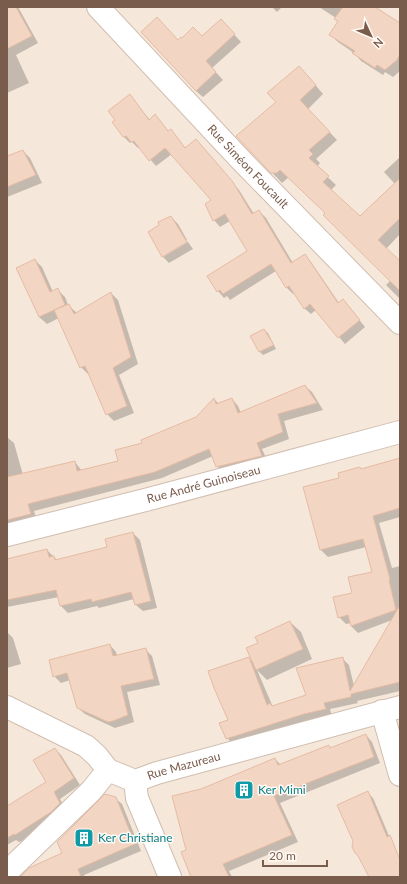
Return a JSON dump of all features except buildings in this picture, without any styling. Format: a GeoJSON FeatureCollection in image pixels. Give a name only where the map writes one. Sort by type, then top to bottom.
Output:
{"type":"FeatureCollection","features":[{"type":"Feature","properties":{"kind":"street","name":"Rue Siméon Foucault"},"geometry":{"type":"LineString","coordinates":[[98,7],[239,158],[400,323]]}},
{"type":"Feature","properties":{"kind":"street","name":"Rue André Guinoiseau"},"geometry":{"type":"LineString","coordinates":[[7,535],[153,498],[400,432]]}},
{"type":"Feature","properties":{"kind":"street"},"geometry":{"type":"LineString","coordinates":[[7,708],[86,746],[97,756],[108,770],[91,791],[7,872]]}},
{"type":"Feature","properties":{"kind":"street"},"geometry":{"type":"LineString","coordinates":[[391,709],[400,775]]}},
{"type":"Feature","properties":{"kind":"street","name":"Rue Mazureau"},"geometry":{"type":"LineString","coordinates":[[108,770],[135,781],[156,773],[391,709]]}},
{"type":"Feature","properties":{"kind":"street"},"geometry":{"type":"LineString","coordinates":[[135,781],[137,798],[170,877]]}},
{"type":"Feature","properties":{"kind":"shaded area"},"geometry":{"type":"Polygon","coordinates":[[[7,7],[400,7],[400,877],[7,877],[7,7]]]}},
{"type":"Feature","properties":{"kind":"place","name":"Ker Mimi"},"geometry":{"type":"Point","coordinates":[244,790]}},
{"type":"Feature","properties":{"kind":"place","name":"Ker Christiane"},"geometry":{"type":"Point","coordinates":[84,838]}}]}
